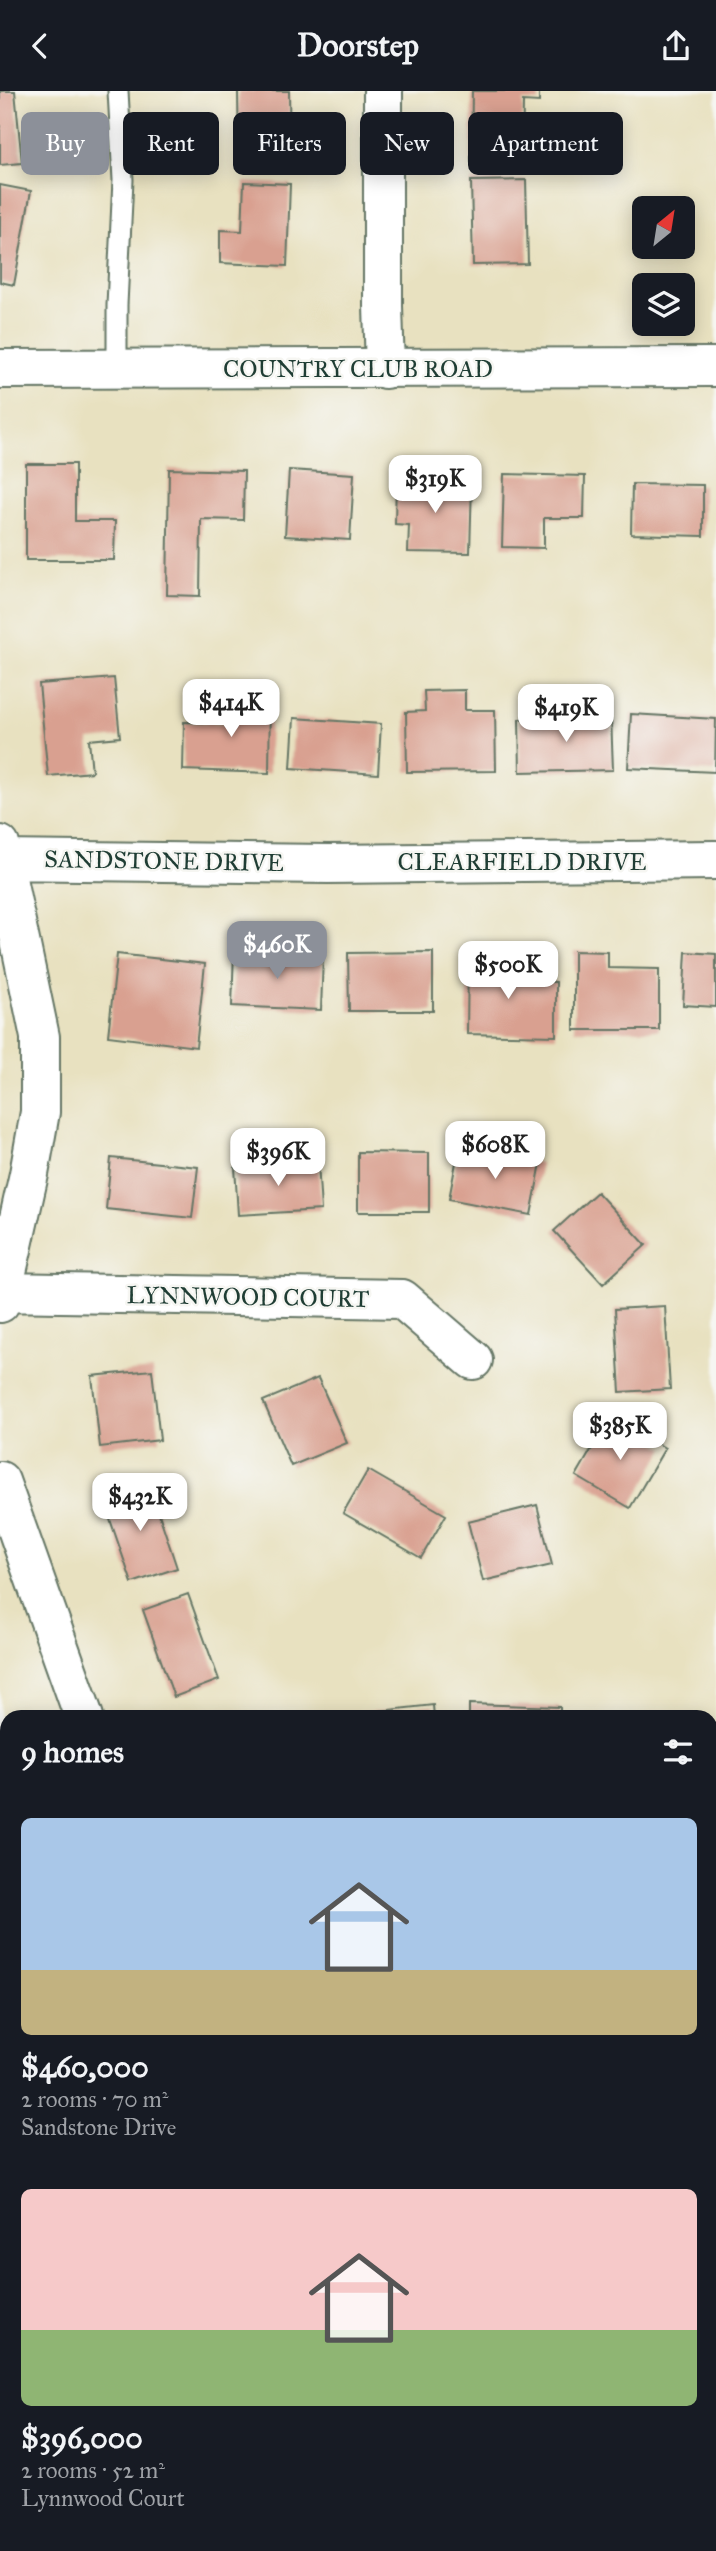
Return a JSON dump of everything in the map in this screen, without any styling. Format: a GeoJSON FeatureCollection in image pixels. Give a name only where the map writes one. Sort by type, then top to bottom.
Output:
{"type":"FeatureCollection","features":[{"type":"Feature","properties":{"kind":"street"},"geometry":{"type":"LineString","coordinates":[[383,91],[383,306],[386,369]]}},
{"type":"Feature","properties":{"kind":"street","name":"COUNTRY CLUB ROAD"},"geometry":{"type":"LineString","coordinates":[[0,369],[716,367]]}},
{"type":"Feature","properties":{"kind":"street"},"geometry":{"type":"LineString","coordinates":[[1,854],[40,1037],[40,1112],[1,1297]]}},
{"type":"Feature","properties":{"kind":"street","name":"SANDSTONE DRIVE"},"geometry":{"type":"LineString","coordinates":[[1,854],[328,864]]}},
{"type":"Feature","properties":{"kind":"street","name":"CLEARFIELD DRIVE"},"geometry":{"type":"LineString","coordinates":[[328,864],[716,860]]}},
{"type":"Feature","properties":{"kind":"street","name":"LYNNWOOD COURT"},"geometry":{"type":"LineString","coordinates":[[1,1297],[402,1300],[473,1360]]}},
{"type":"Feature","properties":{"kind":"street"},"geometry":{"type":"LineString","coordinates":[[0,1481],[82,1710]]}},
{"type":"Feature","properties":{"kind":"lane"},"geometry":{"type":"LineString","coordinates":[[117,369],[123,180],[118,91]]}},
{"type":"Feature","properties":{"kind":"building"},"geometry":{"type":"Polygon","coordinates":[[[0,91],[15,91],[21,163],[0,165],[0,91]]]}},
{"type":"Feature","properties":{"kind":"building"},"geometry":{"type":"Polygon","coordinates":[[[238,91],[289,91],[289,112],[238,112],[238,91]]]}},
{"type":"Feature","properties":{"kind":"building"},"geometry":{"type":"Polygon","coordinates":[[[472,91],[539,91],[539,102],[523,101],[523,112],[472,112],[472,91]]]}},
{"type":"Feature","properties":{"kind":"building"},"geometry":{"type":"Polygon","coordinates":[[[526,180],[528,264],[473,265],[471,181],[526,180]]]}},
{"type":"Feature","properties":{"kind":"building"},"geometry":{"type":"Polygon","coordinates":[[[244,182],[290,184],[287,266],[220,263],[220,230],[242,231],[244,182]]]}},
{"type":"Feature","properties":{"kind":"building"},"geometry":{"type":"Polygon","coordinates":[[[0,185],[31,191],[14,285],[0,282],[0,185]]]}},
{"type":"Feature","properties":{"kind":"building"},"geometry":{"type":"Polygon","coordinates":[[[26,464],[75,464],[75,521],[115,521],[114,560],[26,560],[26,464]]]}},
{"type":"Feature","properties":{"kind":"building"},"geometry":{"type":"Polygon","coordinates":[[[169,469],[244,471],[243,520],[201,519],[200,596],[167,595],[169,469]]]}},
{"type":"Feature","properties":{"kind":"building"},"geometry":{"type":"Polygon","coordinates":[[[289,470],[354,474],[350,540],[285,536],[289,470]]]}},
{"type":"Feature","properties":{"kind":"building"},"geometry":{"type":"Polygon","coordinates":[[[504,474],[585,476],[584,518],[544,518],[544,548],[502,547],[504,474]]]}},
{"type":"Feature","properties":{"kind":"building"},"geometry":{"type":"Polygon","coordinates":[[[396,480],[472,482],[470,553],[408,552],[409,525],[395,524],[396,480]]]}},
{"type":"Feature","properties":{"kind":"building"},"geometry":{"type":"Polygon","coordinates":[[[632,484],[703,485],[703,536],[631,534],[632,484]]]}},
{"type":"Feature","properties":{"kind":"building"},"geometry":{"type":"Polygon","coordinates":[[[114,678],[120,737],[89,740],[92,772],[48,776],[39,684],[114,678]]]}},
{"type":"Feature","properties":{"kind":"building"},"geometry":{"type":"Polygon","coordinates":[[[465,690],[465,710],[495,710],[496,771],[407,772],[406,712],[425,711],[424,691],[465,690]]]}},
{"type":"Feature","properties":{"kind":"building"},"geometry":{"type":"Polygon","coordinates":[[[226,696],[270,697],[269,773],[183,770],[184,722],[226,723],[226,696]]]}},
{"type":"Feature","properties":{"kind":"building"},"geometry":{"type":"Polygon","coordinates":[[[631,714],[716,719],[715,772],[628,768],[631,714]]]}},
{"type":"Feature","properties":{"kind":"building"},"geometry":{"type":"Polygon","coordinates":[[[611,716],[613,770],[520,772],[519,719],[611,716]]]}},
{"type":"Feature","properties":{"kind":"building"},"geometry":{"type":"Polygon","coordinates":[[[294,718],[381,724],[378,774],[291,768],[294,718]]]}},
{"type":"Feature","properties":{"kind":"building"},"geometry":{"type":"Polygon","coordinates":[[[234,951],[323,956],[321,1010],[232,1006],[234,951]]]}},
{"type":"Feature","properties":{"kind":"building"},"geometry":{"type":"Polygon","coordinates":[[[574,951],[608,952],[608,968],[659,969],[659,1030],[574,1030],[574,951]]]}},
{"type":"Feature","properties":{"kind":"building"},"geometry":{"type":"Polygon","coordinates":[[[433,952],[433,1011],[349,1011],[348,953],[433,952]]]}},
{"type":"Feature","properties":{"kind":"building"},"geometry":{"type":"Polygon","coordinates":[[[686,952],[716,954],[716,1007],[683,1005],[686,952]]]}},
{"type":"Feature","properties":{"kind":"building"},"geometry":{"type":"Polygon","coordinates":[[[117,954],[205,964],[196,1047],[108,1036],[117,954]]]}},
{"type":"Feature","properties":{"kind":"building"},"geometry":{"type":"Polygon","coordinates":[[[468,956],[510,956],[510,981],[556,982],[556,1036],[467,1034],[468,956]]]}},
{"type":"Feature","properties":{"kind":"building"},"geometry":{"type":"Polygon","coordinates":[[[459,1147],[541,1163],[531,1215],[449,1199],[459,1147]]]}},
{"type":"Feature","properties":{"kind":"building"},"geometry":{"type":"Polygon","coordinates":[[[358,1152],[429,1153],[429,1212],[358,1212],[358,1152]]]}},
{"type":"Feature","properties":{"kind":"building"},"geometry":{"type":"Polygon","coordinates":[[[111,1158],[198,1167],[192,1218],[106,1209],[111,1158]]]}},
{"type":"Feature","properties":{"kind":"building"},"geometry":{"type":"Polygon","coordinates":[[[318,1162],[321,1210],[238,1215],[235,1167],[318,1162]]]}},
{"type":"Feature","properties":{"kind":"building"},"geometry":{"type":"Polygon","coordinates":[[[597,1192],[646,1245],[603,1284],[554,1231],[597,1192]]]}},
{"type":"Feature","properties":{"kind":"building"},"geometry":{"type":"Polygon","coordinates":[[[665,1306],[670,1389],[620,1392],[615,1309],[665,1306]]]}},
{"type":"Feature","properties":{"kind":"building"},"geometry":{"type":"Polygon","coordinates":[[[152,1370],[160,1440],[100,1447],[92,1376],[152,1370]]]}},
{"type":"Feature","properties":{"kind":"building"},"geometry":{"type":"Polygon","coordinates":[[[318,1378],[347,1443],[291,1466],[263,1401],[318,1378]]]}},
{"type":"Feature","properties":{"kind":"building"},"geometry":{"type":"Polygon","coordinates":[[[611,1416],[665,1448],[630,1508],[576,1476],[611,1416]]]}},
{"type":"Feature","properties":{"kind":"building"},"geometry":{"type":"Polygon","coordinates":[[[368,1470],[446,1515],[421,1558],[343,1513],[368,1470]]]}},
{"type":"Feature","properties":{"kind":"building"},"geometry":{"type":"Polygon","coordinates":[[[149,1484],[177,1568],[132,1583],[103,1499],[149,1484]]]}},
{"type":"Feature","properties":{"kind":"building"},"geometry":{"type":"Polygon","coordinates":[[[537,1505],[552,1565],[483,1581],[468,1522],[537,1505]]]}},
{"type":"Feature","properties":{"kind":"building"},"geometry":{"type":"Polygon","coordinates":[[[188,1594],[219,1680],[174,1697],[143,1610],[188,1594]]]}},
{"type":"Feature","properties":{"kind":"building"},"geometry":{"type":"Polygon","coordinates":[[[469,1704],[560,1707],[560,1710],[469,1710],[469,1704]]]}},
{"type":"Feature","properties":{"kind":"building"},"geometry":{"type":"Polygon","coordinates":[[[433,1705],[433,1710],[388,1710],[433,1705]]]}}]}
